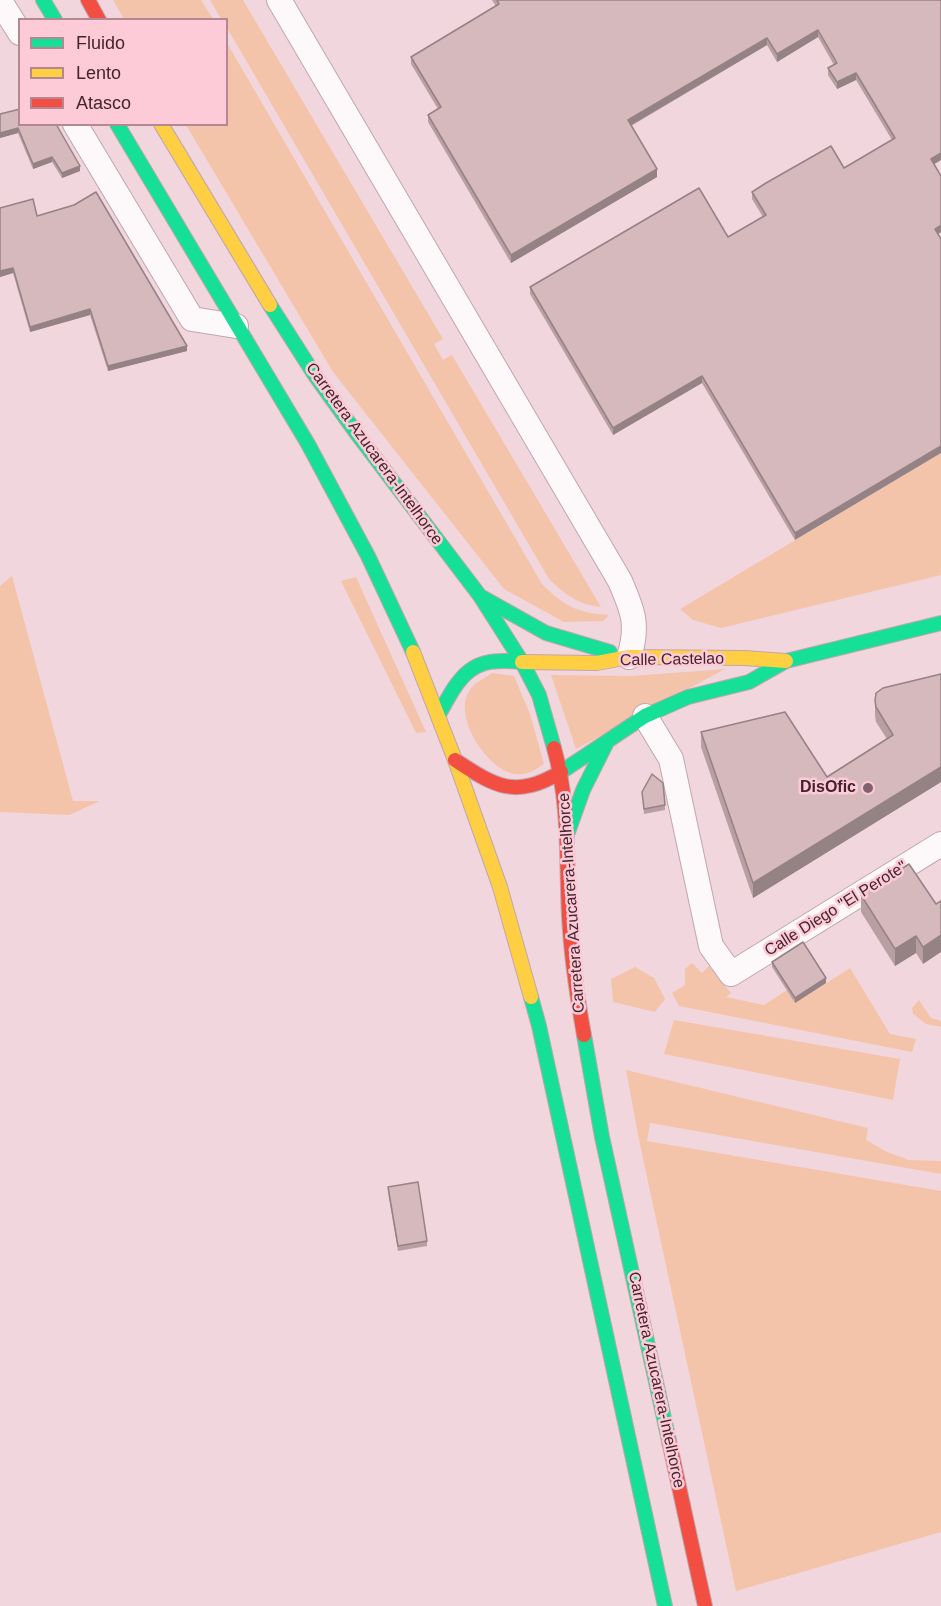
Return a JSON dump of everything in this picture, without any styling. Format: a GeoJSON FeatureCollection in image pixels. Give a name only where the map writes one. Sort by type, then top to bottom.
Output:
{"type":"FeatureCollection","features":[{"type":"Feature","properties":{"kind":"main road"},"geometry":{"type":"LineString","coordinates":[[44,0],[54,18]]}},
{"type":"Feature","properties":{"kind":"main road"},"geometry":{"type":"LineString","coordinates":[[88,0],[98,18]]}},
{"type":"Feature","properties":{"kind":"main road"},"geometry":{"type":"LineString","coordinates":[[118,126],[308,444],[368,556],[409,642],[455,760],[500,887],[540,1026],[665,1606]]}},
{"type":"Feature","properties":{"kind":"main road","name":"Carretera Azucarera-Intelhorce"},"geometry":{"type":"LineString","coordinates":[[162,126],[253,279],[314,374],[480,596],[522,662],[539,695],[561,772],[568,832],[569,916],[578,1004],[602,1137],[705,1606]]}},
{"type":"Feature","properties":{"kind":"main road"},"geometry":{"type":"LineString","coordinates":[[480,596],[546,633],[629,657]]}},
{"type":"Feature","properties":{"kind":"main road","name":"Calle Castelao"},"geometry":{"type":"LineString","coordinates":[[561,772],[645,716],[688,697],[749,682],[786,661],[941,623]]}},
{"type":"Feature","properties":{"kind":"main road","name":"Calle Castelao"},"geometry":{"type":"LineString","coordinates":[[522,662],[597,663],[629,657],[744,658],[786,661]]}},
{"type":"Feature","properties":{"kind":"main road"},"geometry":{"type":"LineString","coordinates":[[438,716],[465,672],[488,660],[504,659],[522,662]]}},
{"type":"Feature","properties":{"kind":"main road"},"geometry":{"type":"LineString","coordinates":[[568,832],[595,763],[609,740]]}},
{"type":"Feature","properties":{"kind":"main road"},"geometry":{"type":"LineString","coordinates":[[455,760],[480,777],[506,788],[527,789],[547,782],[561,772]]}},
{"type":"Feature","properties":{"kind":"street"},"geometry":{"type":"LineString","coordinates":[[279,0],[620,581],[634,617],[634,640],[629,657]]}},
{"type":"Feature","properties":{"kind":"street"},"geometry":{"type":"LineString","coordinates":[[0,1],[18,30]]}},
{"type":"Feature","properties":{"kind":"street"},"geometry":{"type":"LineString","coordinates":[[76,126],[192,319],[236,326]]}},
{"type":"Feature","properties":{"kind":"street","name":"Calle Diego \"El Perote\""},"geometry":{"type":"LineString","coordinates":[[645,716],[671,759],[711,946],[731,974],[941,844]]}},
{"type":"Feature","properties":{"kind":"shaded area"},"geometry":{"type":"Polygon","coordinates":[[[113,0],[201,0],[212,18],[123,18],[113,0]]]}},
{"type":"Feature","properties":{"kind":"shaded area"},"geometry":{"type":"Polygon","coordinates":[[[210,0],[243,0],[443,339],[434,344],[443,360],[452,355],[601,607],[572,598],[549,579],[228,30],[228,18],[220,18],[210,0]]]}},
{"type":"Feature","properties":{"kind":"shaded area"},"geometry":{"type":"Polygon","coordinates":[[[228,45],[542,584],[557,598],[572,607],[609,615],[603,621],[564,622],[504,589],[333,372],[187,126],[228,126],[228,45]]]}},
{"type":"Feature","properties":{"kind":"shaded area"},"geometry":{"type":"Polygon","coordinates":[[[941,453],[941,575],[721,628],[693,620],[680,609],[941,453]]]}},
{"type":"Feature","properties":{"kind":"shaded area"},"geometry":{"type":"Polygon","coordinates":[[[12,576],[73,801],[100,801],[69,815],[0,812],[0,586],[12,576]]]}},
{"type":"Feature","properties":{"kind":"shaded area"},"geometry":{"type":"Polygon","coordinates":[[[356,577],[426,732],[416,733],[341,581],[356,577]]]}},
{"type":"Feature","properties":{"kind":"shaded area"},"geometry":{"type":"Polygon","coordinates":[[[725,669],[576,749],[551,675],[631,676],[725,669]]]}},
{"type":"Feature","properties":{"kind":"shaded area"},"geometry":{"type":"Polygon","coordinates":[[[492,673],[514,676],[530,714],[544,764],[530,772],[515,774],[505,771],[494,763],[484,753],[469,727],[465,713],[465,701],[472,687],[492,673]]]}},
{"type":"Feature","properties":{"kind":"shaded area"},"geometry":{"type":"Polygon","coordinates":[[[692,963],[702,973],[709,966],[731,993],[726,997],[764,1005],[787,990],[795,1003],[850,968],[890,1034],[916,1039],[912,1052],[679,1006],[672,993],[685,985],[685,969],[692,963]]]}},
{"type":"Feature","properties":{"kind":"shaded area"},"geometry":{"type":"Polygon","coordinates":[[[635,967],[654,978],[665,999],[655,1012],[613,1002],[611,979],[635,967]]]}},
{"type":"Feature","properties":{"kind":"shaded area"},"geometry":{"type":"Polygon","coordinates":[[[919,1000],[931,1018],[941,1021],[941,1027],[926,1024],[913,1014],[912,1008],[919,1000]]]}},
{"type":"Feature","properties":{"kind":"shaded area"},"geometry":{"type":"Polygon","coordinates":[[[674,1020],[900,1059],[893,1100],[664,1054],[674,1020]]]}},
{"type":"Feature","properties":{"kind":"shaded area"},"geometry":{"type":"Polygon","coordinates":[[[626,1070],[868,1128],[866,1140],[887,1152],[909,1160],[941,1161],[941,1174],[650,1123],[647,1141],[941,1191],[941,1532],[736,1591],[626,1070]]]}},
{"type":"Feature","properties":{"kind":"building"},"geometry":{"type":"Polygon","coordinates":[[[497,0],[941,0],[941,153],[931,159],[941,176],[941,225],[935,229],[941,239],[941,446],[795,533],[702,376],[613,428],[530,287],[699,188],[728,237],[766,215],[752,192],[766,183],[831,146],[844,168],[895,138],[856,73],[837,82],[828,68],[837,63],[818,30],[777,54],[767,38],[628,120],[657,169],[511,255],[428,115],[441,107],[411,57],[499,4],[497,0]]]}},
{"type":"Feature","properties":{"kind":"building"},"geometry":{"type":"Polygon","coordinates":[[[18,110],[18,126],[57,126],[80,166],[62,173],[52,157],[33,164],[18,128],[0,133],[0,114],[18,110]]]}},
{"type":"Feature","properties":{"kind":"building"},"geometry":{"type":"Polygon","coordinates":[[[96,192],[187,346],[108,366],[90,309],[30,327],[13,268],[0,271],[0,208],[33,199],[37,216],[74,205],[96,192]]]}},
{"type":"Feature","properties":{"kind":"building"},"geometry":{"type":"Polygon","coordinates":[[[941,674],[941,767],[753,883],[701,732],[785,712],[827,777],[893,735],[876,707],[876,693],[883,688],[941,674]]]}},
{"type":"Feature","properties":{"kind":"building"},"geometry":{"type":"Polygon","coordinates":[[[652,774],[663,783],[665,805],[644,809],[642,792],[652,774]]]}},
{"type":"Feature","properties":{"kind":"building"},"geometry":{"type":"Polygon","coordinates":[[[909,864],[936,904],[941,901],[941,935],[923,947],[916,936],[895,949],[861,895],[909,864]]]}},
{"type":"Feature","properties":{"kind":"building"},"geometry":{"type":"Polygon","coordinates":[[[803,942],[826,978],[795,998],[772,962],[803,942]]]}},
{"type":"Feature","properties":{"kind":"building"},"geometry":{"type":"Polygon","coordinates":[[[418,1182],[427,1241],[398,1246],[388,1187],[418,1182]]]}},
{"type":"Feature","properties":{"kind":"traffic: fast"},"geometry":{"type":"LineString","coordinates":[[43,0],[54,18]]}},
{"type":"Feature","properties":{"kind":"traffic: fast"},"geometry":{"type":"LineString","coordinates":[[118,126],[308,444],[368,556],[413,652]]}},
{"type":"Feature","properties":{"kind":"traffic: fast"},"geometry":{"type":"LineString","coordinates":[[270,305],[314,374],[357,434],[480,596],[522,662],[539,695],[554,748]]}},
{"type":"Feature","properties":{"kind":"traffic: fast"},"geometry":{"type":"LineString","coordinates":[[480,596],[546,633],[610,652]]}},
{"type":"Feature","properties":{"kind":"traffic: fast"},"geometry":{"type":"LineString","coordinates":[[561,772],[645,716],[688,697],[749,682],[786,661],[941,623]]}},
{"type":"Feature","properties":{"kind":"traffic: fast"},"geometry":{"type":"LineString","coordinates":[[438,716],[454,689],[469,671],[490,662],[522,662]]}},
{"type":"Feature","properties":{"kind":"traffic: fast"},"geometry":{"type":"LineString","coordinates":[[568,832],[583,790],[606,744]]}},
{"type":"Feature","properties":{"kind":"traffic: fast"},"geometry":{"type":"LineString","coordinates":[[531,997],[665,1606]]}},
{"type":"Feature","properties":{"kind":"traffic: fast"},"geometry":{"type":"LineString","coordinates":[[584,1035],[602,1137],[669,1441]]}},
{"type":"Feature","properties":{"kind":"traffic: slow"},"geometry":{"type":"LineString","coordinates":[[162,126],[270,305]]}},
{"type":"Feature","properties":{"kind":"traffic: slow"},"geometry":{"type":"LineString","coordinates":[[413,652],[455,760],[500,887],[531,997]]}},
{"type":"Feature","properties":{"kind":"traffic: slow"},"geometry":{"type":"LineString","coordinates":[[522,662],[597,663],[629,657],[744,658],[786,661]]}},
{"type":"Feature","properties":{"kind":"traffic: jam"},"geometry":{"type":"LineString","coordinates":[[88,0],[98,18]]}},
{"type":"Feature","properties":{"kind":"traffic: jam"},"geometry":{"type":"LineString","coordinates":[[554,748],[563,790],[571,946],[584,1035]]}},
{"type":"Feature","properties":{"kind":"traffic: jam"},"geometry":{"type":"LineString","coordinates":[[455,760],[482,777],[506,786],[531,785],[561,772]]}},
{"type":"Feature","properties":{"kind":"traffic: jam"},"geometry":{"type":"LineString","coordinates":[[669,1441],[705,1606]]}},
{"type":"Feature","properties":{"kind":"place","name":"DisOfic"},"geometry":{"type":"Point","coordinates":[868,788]}}]}
